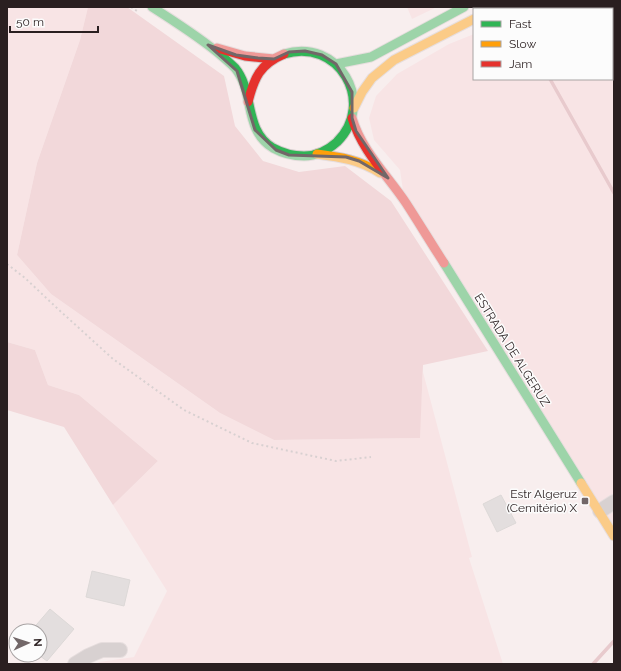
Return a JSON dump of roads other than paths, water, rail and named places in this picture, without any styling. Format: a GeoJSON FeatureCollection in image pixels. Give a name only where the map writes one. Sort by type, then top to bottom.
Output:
{"type":"FeatureCollection","features":[{"type":"Feature","properties":{"kind":"main road","name":"ESTRADA DE ALGERUZ"},"geometry":{"type":"LineString","coordinates":[[152,7],[208,45],[237,71],[242,79],[250,116],[255,130],[264,141],[276,150],[289,155],[303,157],[318,154],[329,149],[347,130],[354,108],[352,92],[346,76],[336,64],[322,55],[305,51],[289,52],[274,59],[261,70],[252,85],[248,102]]}},
{"type":"Feature","properties":{"kind":"main road"},"geometry":{"type":"LineString","coordinates":[[336,64],[371,57],[464,7]]}},
{"type":"Feature","properties":{"kind":"main road"},"geometry":{"type":"LineString","coordinates":[[354,108],[362,92],[372,78],[394,60],[473,20]]}},
{"type":"Feature","properties":{"kind":"main road","name":"ESTRADA DE ALGERUZ"},"geometry":{"type":"LineString","coordinates":[[208,45],[236,55],[274,59]]}},
{"type":"Feature","properties":{"kind":"main road","name":"ESTRADA DE ALGERUZ"},"geometry":{"type":"LineString","coordinates":[[352,118],[356,132],[362,143],[406,203],[600,511],[614,536]]}},
{"type":"Feature","properties":{"kind":"main road","name":"ESTRADA DE ALGERUZ"},"geometry":{"type":"LineString","coordinates":[[318,154],[346,157],[359,161],[388,178]]}},
{"type":"Feature","properties":{"kind":"street"},"geometry":{"type":"LineString","coordinates":[[600,511],[614,502]]}},
{"type":"Feature","properties":{"kind":"street"},"geometry":{"type":"LineString","coordinates":[[75,664],[102,650],[120,650]]}},
{"type":"Feature","properties":{"kind":"waterway"},"geometry":{"type":"LineString","coordinates":[[551,80],[614,193]]}},
{"type":"Feature","properties":{"kind":"waterway"},"geometry":{"type":"LineString","coordinates":[[593,664],[614,641]]}},
{"type":"Feature","properties":{"kind":"place","name":"Estr Algeruz (Cemitério) X"},"geometry":{"type":"Point","coordinates":[585,501]}}]}
